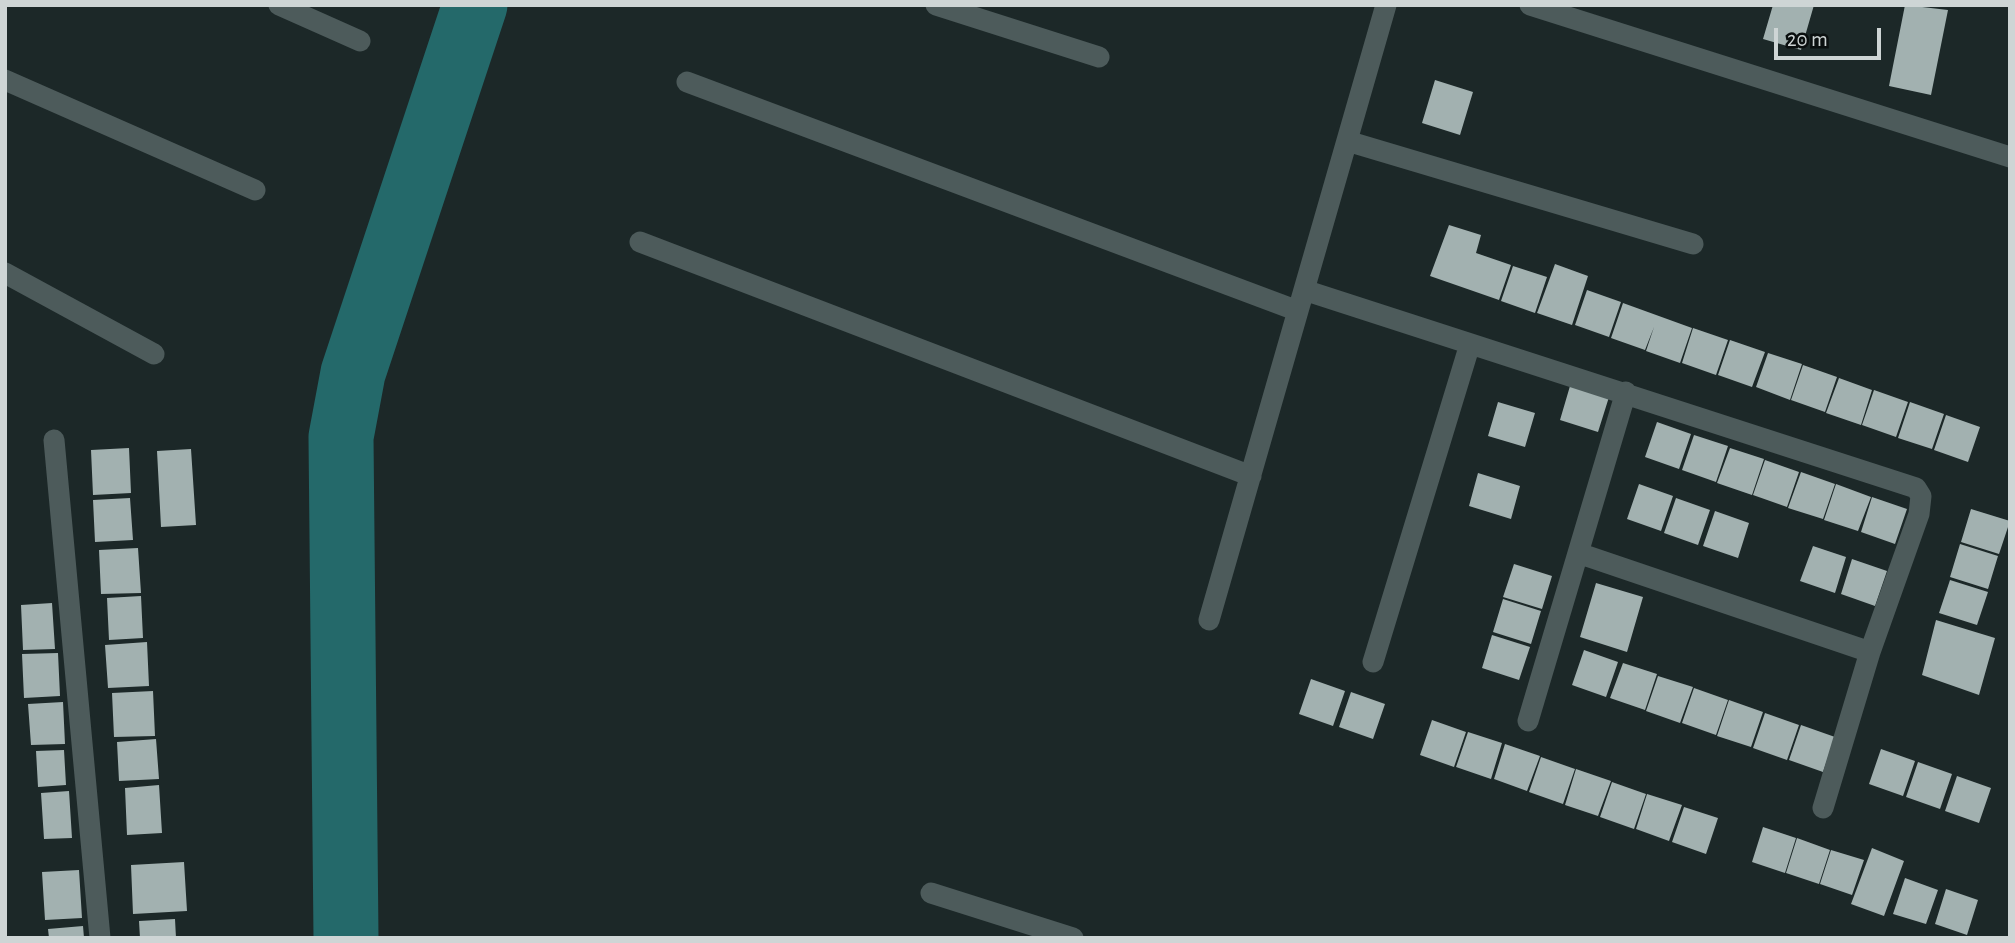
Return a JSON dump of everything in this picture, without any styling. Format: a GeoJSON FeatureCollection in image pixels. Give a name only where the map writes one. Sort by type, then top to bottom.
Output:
{"type":"FeatureCollection","features":[{"type":"Feature","properties":{"kind":"street"},"geometry":{"type":"LineString","coordinates":[[279,5],[360,41]]}},
{"type":"Feature","properties":{"kind":"street"},"geometry":{"type":"LineString","coordinates":[[936,5],[1099,57]]}},
{"type":"Feature","properties":{"kind":"street"},"geometry":{"type":"LineString","coordinates":[[1209,620],[1386,5]]}},
{"type":"Feature","properties":{"kind":"street"},"geometry":{"type":"LineString","coordinates":[[1530,5],[2010,157]]}},
{"type":"Feature","properties":{"kind":"street"},"geometry":{"type":"LineString","coordinates":[[5,80],[255,190]]}},
{"type":"Feature","properties":{"kind":"street"},"geometry":{"type":"LineString","coordinates":[[687,82],[1298,311]]}},
{"type":"Feature","properties":{"kind":"street"},"geometry":{"type":"LineString","coordinates":[[1347,141],[1693,244]]}},
{"type":"Feature","properties":{"kind":"street"},"geometry":{"type":"LineString","coordinates":[[640,242],[1251,475]]}},
{"type":"Feature","properties":{"kind":"street"},"geometry":{"type":"LineString","coordinates":[[5,272],[154,354]]}},
{"type":"Feature","properties":{"kind":"street"},"geometry":{"type":"LineString","coordinates":[[1304,290],[1916,488],[1921,496],[1919,514],[1870,652],[1823,808]]}},
{"type":"Feature","properties":{"kind":"street"},"geometry":{"type":"LineString","coordinates":[[1373,662],[1470,344]]}},
{"type":"Feature","properties":{"kind":"street"},"geometry":{"type":"LineString","coordinates":[[1528,721],[1626,392]]}},
{"type":"Feature","properties":{"kind":"street"},"geometry":{"type":"LineString","coordinates":[[54,440],[100,938]]}},
{"type":"Feature","properties":{"kind":"street"},"geometry":{"type":"LineString","coordinates":[[1578,553],[1870,652]]}},
{"type":"Feature","properties":{"kind":"street"},"geometry":{"type":"LineString","coordinates":[[932,893],[1073,938]]}},
{"type":"Feature","properties":{"kind":"building"},"geometry":{"type":"Polygon","coordinates":[[[1773,5],[1814,5],[1801,50],[1763,39],[1773,5]]]}},
{"type":"Feature","properties":{"kind":"building"},"geometry":{"type":"Polygon","coordinates":[[[1905,5],[1948,10],[1931,95],[1889,86],[1905,5]]]}},
{"type":"Feature","properties":{"kind":"building"},"geometry":{"type":"Polygon","coordinates":[[[1435,80],[1473,92],[1460,135],[1422,123],[1435,80]]]}},
{"type":"Feature","properties":{"kind":"building"},"geometry":{"type":"Polygon","coordinates":[[[1449,225],[1481,235],[1476,253],[1511,265],[1499,300],[1430,276],[1449,225]]]}},
{"type":"Feature","properties":{"kind":"building"},"geometry":{"type":"Polygon","coordinates":[[[1555,264],[1588,276],[1572,325],[1537,313],[1555,264]]]}},
{"type":"Feature","properties":{"kind":"building"},"geometry":{"type":"Polygon","coordinates":[[[1513,266],[1547,277],[1535,313],[1501,301],[1513,266]]]}},
{"type":"Feature","properties":{"kind":"building"},"geometry":{"type":"Polygon","coordinates":[[[1587,290],[1621,302],[1609,337],[1575,325],[1587,290]]]}},
{"type":"Feature","properties":{"kind":"building"},"geometry":{"type":"Polygon","coordinates":[[[1623,303],[1692,328],[1680,363],[1646,351],[1654,327],[1645,350],[1611,338],[1623,303]]]}},
{"type":"Feature","properties":{"kind":"building"},"geometry":{"type":"Polygon","coordinates":[[[1693,328],[1728,340],[1716,375],[1682,363],[1693,328]]]}},
{"type":"Feature","properties":{"kind":"building"},"geometry":{"type":"Polygon","coordinates":[[[1730,340],[1765,352],[1752,387],[1718,375],[1730,340]]]}},
{"type":"Feature","properties":{"kind":"building"},"geometry":{"type":"Polygon","coordinates":[[[1768,353],[1802,364],[1790,400],[1756,387],[1768,353]]]}},
{"type":"Feature","properties":{"kind":"building"},"geometry":{"type":"Polygon","coordinates":[[[1803,365],[1837,377],[1825,412],[1791,400],[1803,365]]]}},
{"type":"Feature","properties":{"kind":"building"},"geometry":{"type":"Polygon","coordinates":[[[1839,378],[1872,390],[1861,425],[1826,413],[1839,378]]]}},
{"type":"Feature","properties":{"kind":"building"},"geometry":{"type":"Polygon","coordinates":[[[1570,386],[1609,397],[1598,432],[1560,420],[1570,386]]]}},
{"type":"Feature","properties":{"kind":"building"},"geometry":{"type":"Polygon","coordinates":[[[1874,390],[1908,402],[1896,437],[1862,425],[1874,390]]]}},
{"type":"Feature","properties":{"kind":"building"},"geometry":{"type":"Polygon","coordinates":[[[1498,402],[1535,413],[1525,447],[1488,436],[1498,402]]]}},
{"type":"Feature","properties":{"kind":"building"},"geometry":{"type":"Polygon","coordinates":[[[1910,402],[1944,414],[1932,449],[1898,438],[1910,402]]]}},
{"type":"Feature","properties":{"kind":"building"},"geometry":{"type":"Polygon","coordinates":[[[1946,415],[1980,427],[1968,462],[1934,450],[1946,415]]]}},
{"type":"Feature","properties":{"kind":"building"},"geometry":{"type":"Polygon","coordinates":[[[1657,422],[1691,434],[1679,469],[1645,457],[1657,422]]]}},
{"type":"Feature","properties":{"kind":"building"},"geometry":{"type":"Polygon","coordinates":[[[1694,435],[1728,446],[1716,482],[1682,470],[1694,435]]]}},
{"type":"Feature","properties":{"kind":"building"},"geometry":{"type":"Polygon","coordinates":[[[129,448],[131,493],[93,495],[91,450],[129,448]]]}},
{"type":"Feature","properties":{"kind":"building"},"geometry":{"type":"Polygon","coordinates":[[[1730,448],[1764,459],[1752,495],[1717,483],[1730,448]]]}},
{"type":"Feature","properties":{"kind":"building"},"geometry":{"type":"Polygon","coordinates":[[[191,449],[196,525],[161,527],[157,451],[191,449]]]}},
{"type":"Feature","properties":{"kind":"building"},"geometry":{"type":"Polygon","coordinates":[[[1765,460],[1799,472],[1787,507],[1753,495],[1765,460]]]}},
{"type":"Feature","properties":{"kind":"building"},"geometry":{"type":"Polygon","coordinates":[[[1801,472],[1835,484],[1823,519],[1788,508],[1801,472]]]}},
{"type":"Feature","properties":{"kind":"building"},"geometry":{"type":"Polygon","coordinates":[[[1478,473],[1520,486],[1511,519],[1469,506],[1478,473]]]}},
{"type":"Feature","properties":{"kind":"building"},"geometry":{"type":"Polygon","coordinates":[[[1639,484],[1673,496],[1661,531],[1627,519],[1639,484]]]}},
{"type":"Feature","properties":{"kind":"building"},"geometry":{"type":"Polygon","coordinates":[[[1836,484],[1871,497],[1858,531],[1824,520],[1836,484]]]}},
{"type":"Feature","properties":{"kind":"building"},"geometry":{"type":"Polygon","coordinates":[[[1872,497],[1907,509],[1895,544],[1861,532],[1872,497]]]}},
{"type":"Feature","properties":{"kind":"building"},"geometry":{"type":"Polygon","coordinates":[[[130,498],[133,540],[95,542],[93,500],[130,498]]]}},
{"type":"Feature","properties":{"kind":"building"},"geometry":{"type":"Polygon","coordinates":[[[1676,498],[1710,510],[1698,545],[1664,533],[1676,498]]]}},
{"type":"Feature","properties":{"kind":"building"},"geometry":{"type":"Polygon","coordinates":[[[1971,509],[2010,521],[1999,554],[1961,542],[1971,509]]]}},
{"type":"Feature","properties":{"kind":"building"},"geometry":{"type":"Polygon","coordinates":[[[1715,511],[1749,523],[1738,558],[1703,546],[1715,511]]]}},
{"type":"Feature","properties":{"kind":"building"},"geometry":{"type":"Polygon","coordinates":[[[1960,544],[1998,556],[1988,589],[1950,577],[1960,544]]]}},
{"type":"Feature","properties":{"kind":"building"},"geometry":{"type":"Polygon","coordinates":[[[1813,546],[1846,557],[1835,593],[1800,581],[1813,546]]]}},
{"type":"Feature","properties":{"kind":"building"},"geometry":{"type":"Polygon","coordinates":[[[138,548],[141,593],[101,594],[99,550],[138,548]]]}},
{"type":"Feature","properties":{"kind":"building"},"geometry":{"type":"Polygon","coordinates":[[[1852,559],[1887,571],[1875,606],[1841,594],[1852,559]]]}},
{"type":"Feature","properties":{"kind":"building"},"geometry":{"type":"Polygon","coordinates":[[[1514,564],[1552,576],[1542,609],[1503,597],[1514,564]]]}},
{"type":"Feature","properties":{"kind":"building"},"geometry":{"type":"Polygon","coordinates":[[[1950,580],[1988,592],[1977,625],[1939,613],[1950,580]]]}},
{"type":"Feature","properties":{"kind":"building"},"geometry":{"type":"Polygon","coordinates":[[[1596,583],[1643,597],[1627,652],[1580,637],[1596,583]]]}},
{"type":"Feature","properties":{"kind":"building"},"geometry":{"type":"Polygon","coordinates":[[[141,596],[143,638],[109,640],[107,598],[141,596]]]}},
{"type":"Feature","properties":{"kind":"building"},"geometry":{"type":"Polygon","coordinates":[[[1503,599],[1541,611],[1531,644],[1493,632],[1503,599]]]}},
{"type":"Feature","properties":{"kind":"building"},"geometry":{"type":"Polygon","coordinates":[[[52,603],[55,649],[23,650],[21,605],[52,603]]]}},
{"type":"Feature","properties":{"kind":"building"},"geometry":{"type":"Polygon","coordinates":[[[1936,620],[1995,638],[1979,695],[1922,675],[1936,620]]]}},
{"type":"Feature","properties":{"kind":"building"},"geometry":{"type":"Polygon","coordinates":[[[1492,635],[1530,647],[1519,680],[1482,668],[1492,635]]]}},
{"type":"Feature","properties":{"kind":"building"},"geometry":{"type":"Polygon","coordinates":[[[147,642],[149,686],[108,688],[105,645],[147,642]]]}},
{"type":"Feature","properties":{"kind":"building"},"geometry":{"type":"Polygon","coordinates":[[[1584,650],[1618,662],[1606,697],[1572,685],[1584,650]]]}},
{"type":"Feature","properties":{"kind":"building"},"geometry":{"type":"Polygon","coordinates":[[[58,653],[60,696],[24,698],[22,654],[58,653]]]}},
{"type":"Feature","properties":{"kind":"building"},"geometry":{"type":"Polygon","coordinates":[[[1623,663],[1657,674],[1645,710],[1610,698],[1623,663]]]}},
{"type":"Feature","properties":{"kind":"building"},"geometry":{"type":"Polygon","coordinates":[[[1658,676],[1693,687],[1680,723],[1646,711],[1658,676]]]}},
{"type":"Feature","properties":{"kind":"building"},"geometry":{"type":"Polygon","coordinates":[[[1311,679],[1345,691],[1333,726],[1299,714],[1311,679]]]}},
{"type":"Feature","properties":{"kind":"building"},"geometry":{"type":"Polygon","coordinates":[[[1694,688],[1728,700],[1716,735],[1682,723],[1694,688]]]}},
{"type":"Feature","properties":{"kind":"building"},"geometry":{"type":"Polygon","coordinates":[[[153,691],[155,736],[114,737],[112,693],[153,691]]]}},
{"type":"Feature","properties":{"kind":"building"},"geometry":{"type":"Polygon","coordinates":[[[1351,692],[1385,704],[1373,739],[1339,727],[1351,692]]]}},
{"type":"Feature","properties":{"kind":"building"},"geometry":{"type":"Polygon","coordinates":[[[1729,700],[1763,712],[1751,747],[1717,736],[1729,700]]]}},
{"type":"Feature","properties":{"kind":"building"},"geometry":{"type":"Polygon","coordinates":[[[63,702],[65,744],[31,745],[28,704],[63,702]]]}},
{"type":"Feature","properties":{"kind":"building"},"geometry":{"type":"Polygon","coordinates":[[[1765,713],[1799,725],[1787,760],[1753,748],[1765,713]]]}},
{"type":"Feature","properties":{"kind":"building"},"geometry":{"type":"Polygon","coordinates":[[[1432,720],[1466,732],[1454,767],[1420,755],[1432,720]]]}},
{"type":"Feature","properties":{"kind":"building"},"geometry":{"type":"Polygon","coordinates":[[[1801,725],[1835,737],[1823,772],[1789,760],[1801,725]]]}},
{"type":"Feature","properties":{"kind":"building"},"geometry":{"type":"Polygon","coordinates":[[[1468,732],[1502,743],[1491,779],[1456,767],[1468,732]]]}},
{"type":"Feature","properties":{"kind":"building"},"geometry":{"type":"Polygon","coordinates":[[[156,739],[159,779],[119,781],[117,742],[156,739]]]}},
{"type":"Feature","properties":{"kind":"building"},"geometry":{"type":"Polygon","coordinates":[[[1505,744],[1540,756],[1527,791],[1494,779],[1505,744]]]}},
{"type":"Feature","properties":{"kind":"building"},"geometry":{"type":"Polygon","coordinates":[[[1881,749],[1915,761],[1903,796],[1869,784],[1881,749]]]}},
{"type":"Feature","properties":{"kind":"building"},"geometry":{"type":"Polygon","coordinates":[[[64,750],[66,785],[38,787],[36,751],[64,750]]]}},
{"type":"Feature","properties":{"kind":"building"},"geometry":{"type":"Polygon","coordinates":[[[1541,757],[1575,769],[1563,804],[1529,792],[1541,757]]]}},
{"type":"Feature","properties":{"kind":"building"},"geometry":{"type":"Polygon","coordinates":[[[1918,762],[1952,774],[1940,809],[1906,797],[1918,762]]]}},
{"type":"Feature","properties":{"kind":"building"},"geometry":{"type":"Polygon","coordinates":[[[1576,769],[1611,781],[1598,816],[1565,805],[1576,769]]]}},
{"type":"Feature","properties":{"kind":"building"},"geometry":{"type":"Polygon","coordinates":[[[1957,776],[1991,788],[1979,823],[1945,811],[1957,776]]]}},
{"type":"Feature","properties":{"kind":"building"},"geometry":{"type":"Polygon","coordinates":[[[1612,782],[1646,794],[1634,829],[1600,817],[1612,782]]]}},
{"type":"Feature","properties":{"kind":"building"},"geometry":{"type":"Polygon","coordinates":[[[159,785],[162,833],[127,835],[125,788],[159,785]]]}},
{"type":"Feature","properties":{"kind":"building"},"geometry":{"type":"Polygon","coordinates":[[[69,791],[72,838],[44,839],[41,793],[69,791]]]}},
{"type":"Feature","properties":{"kind":"building"},"geometry":{"type":"Polygon","coordinates":[[[1647,794],[1682,805],[1669,841],[1636,829],[1647,794]]]}},
{"type":"Feature","properties":{"kind":"building"},"geometry":{"type":"Polygon","coordinates":[[[1684,807],[1718,818],[1706,854],[1672,842],[1684,807]]]}},
{"type":"Feature","properties":{"kind":"building"},"geometry":{"type":"Polygon","coordinates":[[[1763,827],[1796,838],[1785,873],[1752,862],[1763,827]]]}},
{"type":"Feature","properties":{"kind":"building"},"geometry":{"type":"Polygon","coordinates":[[[1797,838],[1830,850],[1819,884],[1786,873],[1797,838]]]}},
{"type":"Feature","properties":{"kind":"building"},"geometry":{"type":"Polygon","coordinates":[[[1872,848],[1904,861],[1884,916],[1851,904],[1872,848]]]}},
{"type":"Feature","properties":{"kind":"building"},"geometry":{"type":"Polygon","coordinates":[[[1831,850],[1864,860],[1852,895],[1820,884],[1831,850]]]}},
{"type":"Feature","properties":{"kind":"building"},"geometry":{"type":"Polygon","coordinates":[[[184,862],[187,911],[133,914],[131,865],[184,862]]]}},
{"type":"Feature","properties":{"kind":"building"},"geometry":{"type":"Polygon","coordinates":[[[79,870],[82,918],[45,920],[42,872],[79,870]]]}},
{"type":"Feature","properties":{"kind":"building"},"geometry":{"type":"Polygon","coordinates":[[[1905,878],[1938,890],[1926,924],[1893,914],[1905,878]]]}},
{"type":"Feature","properties":{"kind":"building"},"geometry":{"type":"Polygon","coordinates":[[[1946,889],[1978,900],[1967,935],[1935,924],[1946,889]]]}},
{"type":"Feature","properties":{"kind":"building"},"geometry":{"type":"Polygon","coordinates":[[[175,919],[176,938],[140,938],[139,921],[175,919]]]}},
{"type":"Feature","properties":{"kind":"building"},"geometry":{"type":"Polygon","coordinates":[[[83,926],[84,938],[49,938],[48,929],[83,926]]]}},
{"type":"Feature","properties":{"kind":"waterway"},"geometry":{"type":"LineString","coordinates":[[346,938],[341,437],[353,373],[475,5]]}}]}
